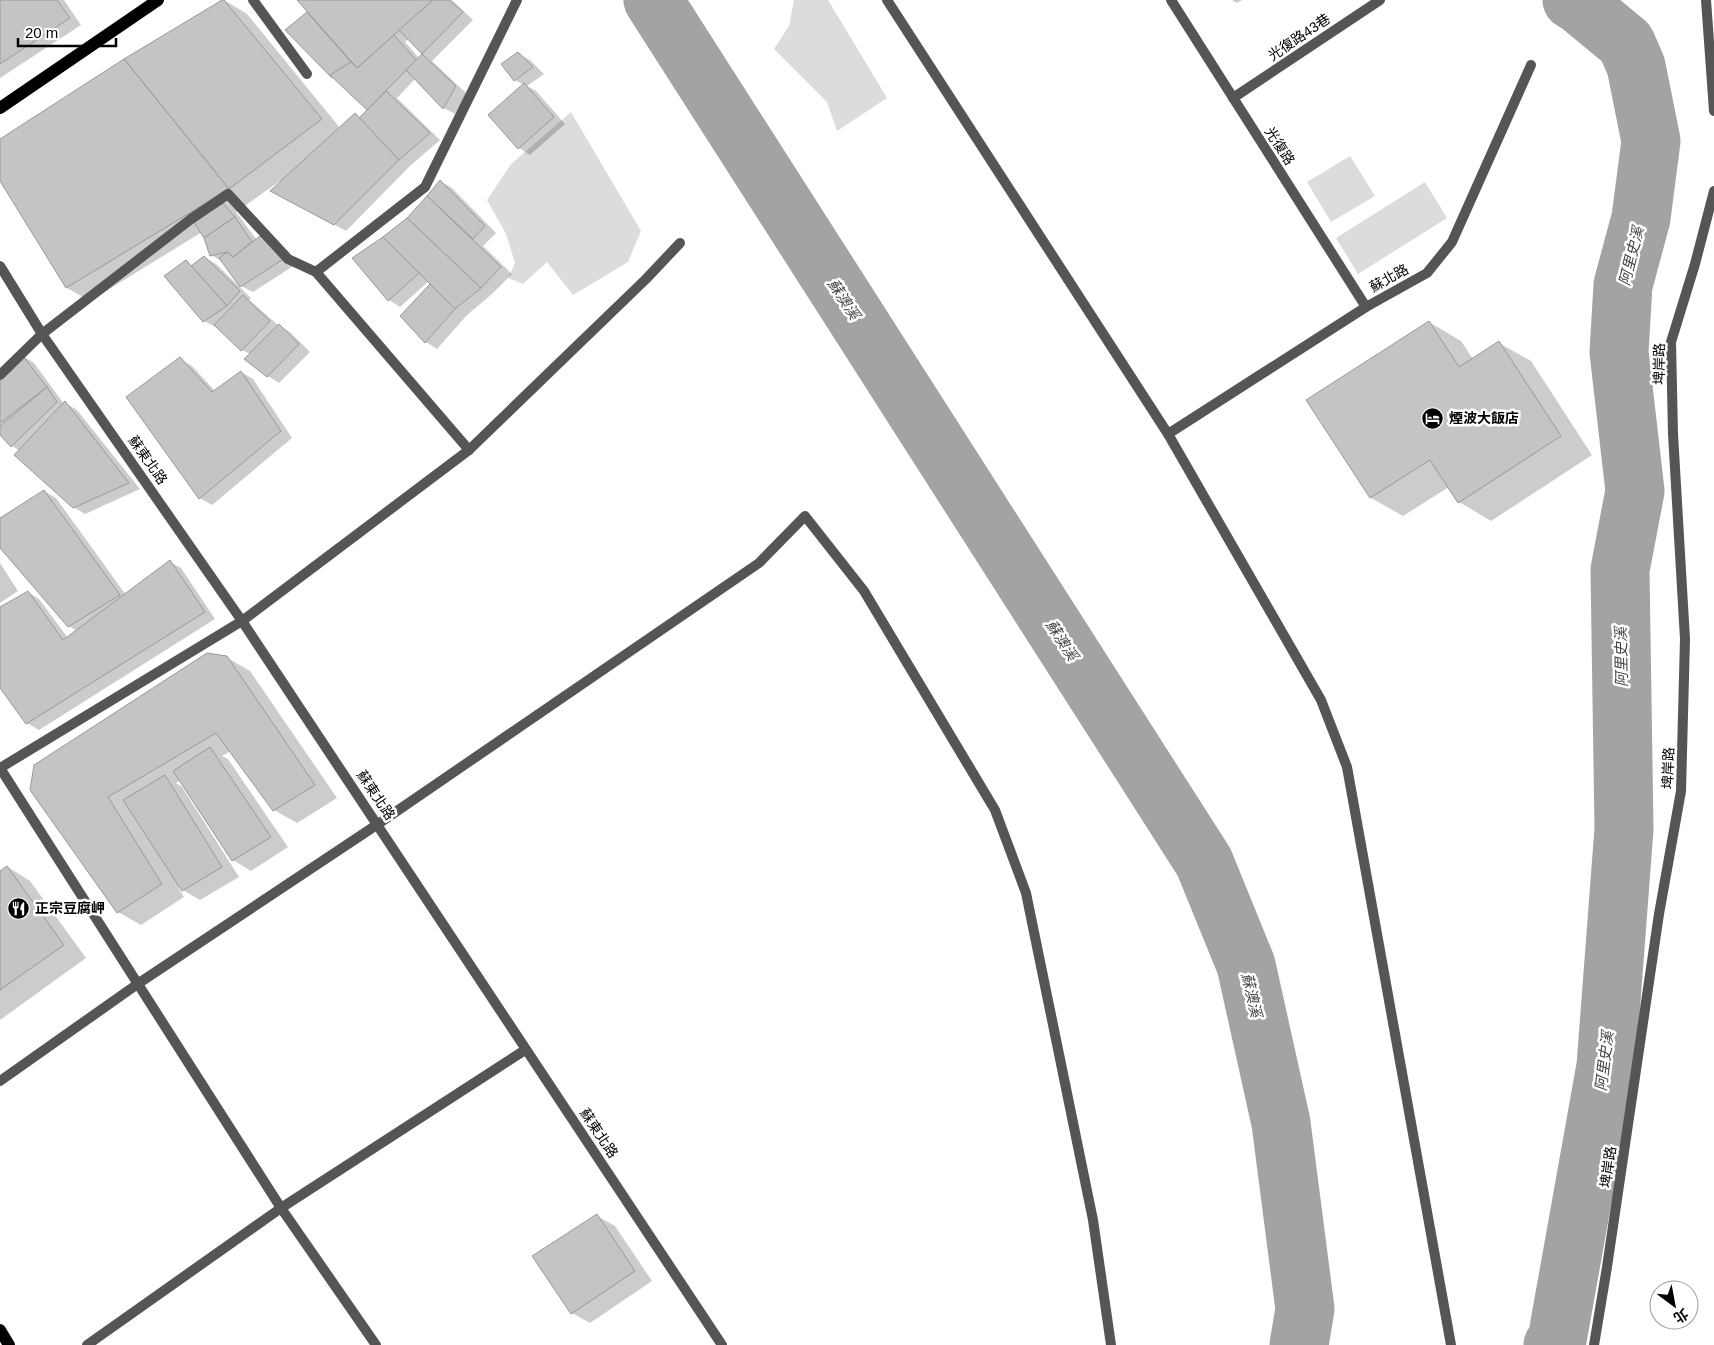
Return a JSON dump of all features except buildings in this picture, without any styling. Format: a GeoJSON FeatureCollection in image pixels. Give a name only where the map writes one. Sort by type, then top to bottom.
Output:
{"type":"FeatureCollection","features":[{"type":"Feature","properties":{"kind":"main road"},"geometry":{"type":"LineString","coordinates":[[0,108],[158,0]]}},
{"type":"Feature","properties":{"kind":"main road"},"geometry":{"type":"LineString","coordinates":[[0,1330],[9,1345]]}},
{"type":"Feature","properties":{"kind":"street"},"geometry":{"type":"LineString","coordinates":[[252,0],[307,74]]}},
{"type":"Feature","properties":{"kind":"street"},"geometry":{"type":"LineString","coordinates":[[316,272],[425,187],[517,0]]}},
{"type":"Feature","properties":{"kind":"street"},"geometry":{"type":"LineString","coordinates":[[887,0],[1168,434],[1321,700],[1347,767],[1450,1345]]}},
{"type":"Feature","properties":{"kind":"street","name":"光復路"},"geometry":{"type":"LineString","coordinates":[[1171,0],[1366,307]]}},
{"type":"Feature","properties":{"kind":"street","name":"光復路43巷"},"geometry":{"type":"LineString","coordinates":[[1233,98],[1380,0]]}},
{"type":"Feature","properties":{"kind":"street"},"geometry":{"type":"LineString","coordinates":[[1706,0],[1714,111]]}},
{"type":"Feature","properties":{"kind":"street","name":"蘇北路"},"geometry":{"type":"LineString","coordinates":[[1168,434],[1366,307],[1426,273],[1452,242],[1531,65]]}},
{"type":"Feature","properties":{"kind":"street","name":"埤岸路"},"geometry":{"type":"LineString","coordinates":[[1594,1345],[1659,914],[1681,791],[1685,639],[1673,434],[1671,342],[1695,264],[1714,191]]}},
{"type":"Feature","properties":{"kind":"street"},"geometry":{"type":"LineString","coordinates":[[0,375],[42,334],[191,219],[228,194],[288,259],[316,272],[469,450]]}},
{"type":"Feature","properties":{"kind":"street"},"geometry":{"type":"LineString","coordinates":[[376,1345],[281,1208],[0,768],[242,621],[469,450],[646,279],[680,243]]}},
{"type":"Feature","properties":{"kind":"street","name":"蘇東北路"},"geometry":{"type":"LineString","coordinates":[[0,266],[42,334],[242,621],[378,824],[525,1050],[722,1345]]}},
{"type":"Feature","properties":{"kind":"street"},"geometry":{"type":"LineString","coordinates":[[0,1081],[138,983],[378,824],[759,564],[805,516],[864,592],[995,810],[1026,893],[1093,1220],[1112,1345]]}},
{"type":"Feature","properties":{"kind":"street"},"geometry":{"type":"LineString","coordinates":[[87,1345],[281,1208],[525,1050]]}},
{"type":"Feature","properties":{"kind":"shaded area"},"geometry":{"type":"Polygon","coordinates":[[[794,0],[828,0],[887,98],[837,131],[827,102],[774,49],[789,26],[794,0]]]}},
{"type":"Feature","properties":{"kind":"shaded area"},"geometry":{"type":"Polygon","coordinates":[[[571,112],[641,231],[628,262],[573,295],[547,262],[523,284],[508,278],[515,263],[506,234],[487,200],[511,164],[571,112]]]}},
{"type":"Feature","properties":{"kind":"shaded area"},"geometry":{"type":"Polygon","coordinates":[[[1350,156],[1375,196],[1331,222],[1307,182],[1350,156]]]}},
{"type":"Feature","properties":{"kind":"shaded area"},"geometry":{"type":"Polygon","coordinates":[[[1425,182],[1447,218],[1358,274],[1336,238],[1425,182]]]}},
{"type":"Feature","properties":{"kind":"waterway","name":"蘇澳溪"},"geometry":{"type":"LineString","coordinates":[[653,0],[1204,862],[1246,965],[1281,1123],[1305,1309],[1299,1345]]}},
{"type":"Feature","properties":{"kind":"waterway","name":"阿里史溪"},"geometry":{"type":"LineString","coordinates":[[1553,1345],[1557,1340],[1606,1066],[1624,829],[1620,570],[1635,491],[1619,352],[1623,285],[1641,218],[1651,141],[1636,66],[1626,43],[1572,0]]}},
{"type":"Feature","properties":{"kind":"place","name":"煙波大飯店"},"geometry":{"type":"Point","coordinates":[1433,418]}},
{"type":"Feature","properties":{"kind":"place","name":"正宗豆腐岬"},"geometry":{"type":"Point","coordinates":[19,908]}}]}
